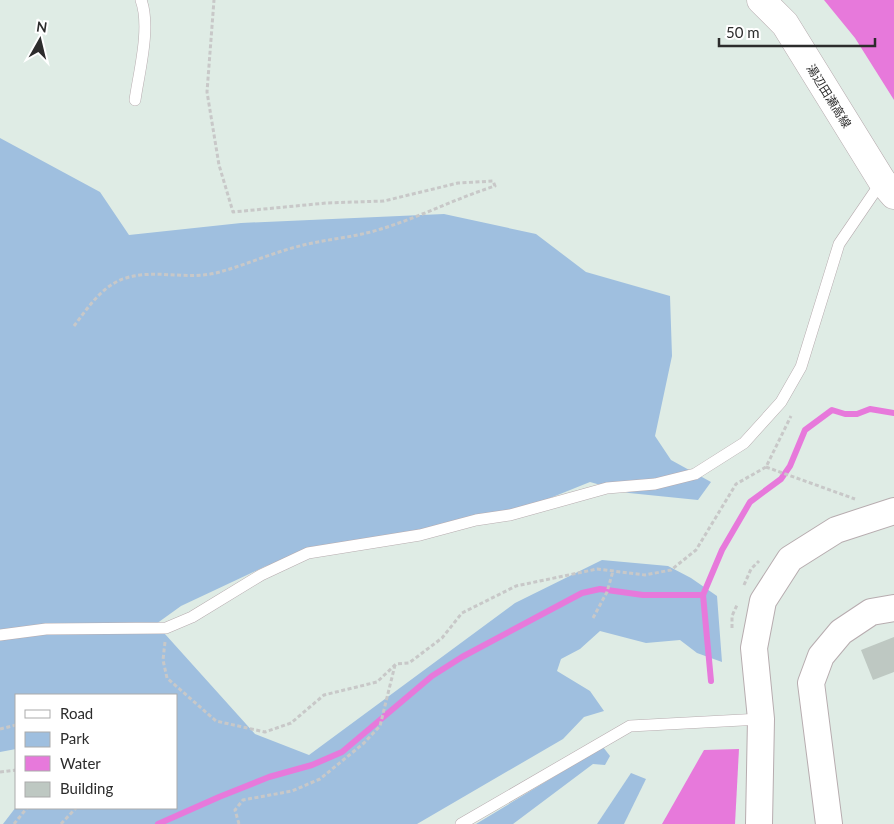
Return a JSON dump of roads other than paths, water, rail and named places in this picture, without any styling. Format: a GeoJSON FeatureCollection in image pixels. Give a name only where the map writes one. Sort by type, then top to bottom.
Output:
{"type":"FeatureCollection","features":[{"type":"Feature","properties":{"kind":"main road","name":"湯辺田瀬高線"},"geometry":{"type":"LineString","coordinates":[[761,0],[785,24],[888,188]]}},
{"type":"Feature","properties":{"kind":"street"},"geometry":{"type":"LineString","coordinates":[[759,824],[761,719],[754,648],[762,601],[790,559],[836,530],[892,512]]}},
{"type":"Feature","properties":{"kind":"street"},"geometry":{"type":"LineString","coordinates":[[829,824],[812,683],[820,656],[841,632],[871,612],[894,608]]}},
{"type":"Feature","properties":{"kind":"lane"},"geometry":{"type":"LineString","coordinates":[[135,100],[145,32],[144,8],[141,0]]}},
{"type":"Feature","properties":{"kind":"lane"},"geometry":{"type":"LineString","coordinates":[[0,635],[56,629],[166,628],[192,617],[261,575],[308,552],[420,535],[476,520],[510,514],[607,488],[655,484],[695,474],[744,443],[781,402],[801,367],[840,244],[888,188]]}},
{"type":"Feature","properties":{"kind":"lane"},"geometry":{"type":"LineString","coordinates":[[461,824],[630,726],[761,719]]}},
{"type":"Feature","properties":{"kind":"water"},"geometry":{"type":"Polygon","coordinates":[[[824,0],[894,0],[894,100],[855,38],[824,0]]]}},
{"type":"Feature","properties":{"kind":"water"},"geometry":{"type":"Polygon","coordinates":[[[739,749],[735,824],[662,824],[704,750],[739,749]]]}},
{"type":"Feature","properties":{"kind":"waterway"},"geometry":{"type":"LineString","coordinates":[[158,824],[269,777],[312,765],[342,752],[432,676],[462,657],[582,593],[600,589],[643,595],[703,595],[722,550],[750,502],[781,479],[790,466],[805,430],[832,410],[845,414],[857,414],[870,409],[894,413]]}},
{"type":"Feature","properties":{"kind":"waterway"},"geometry":{"type":"LineString","coordinates":[[703,595],[711,681]]}}]}
